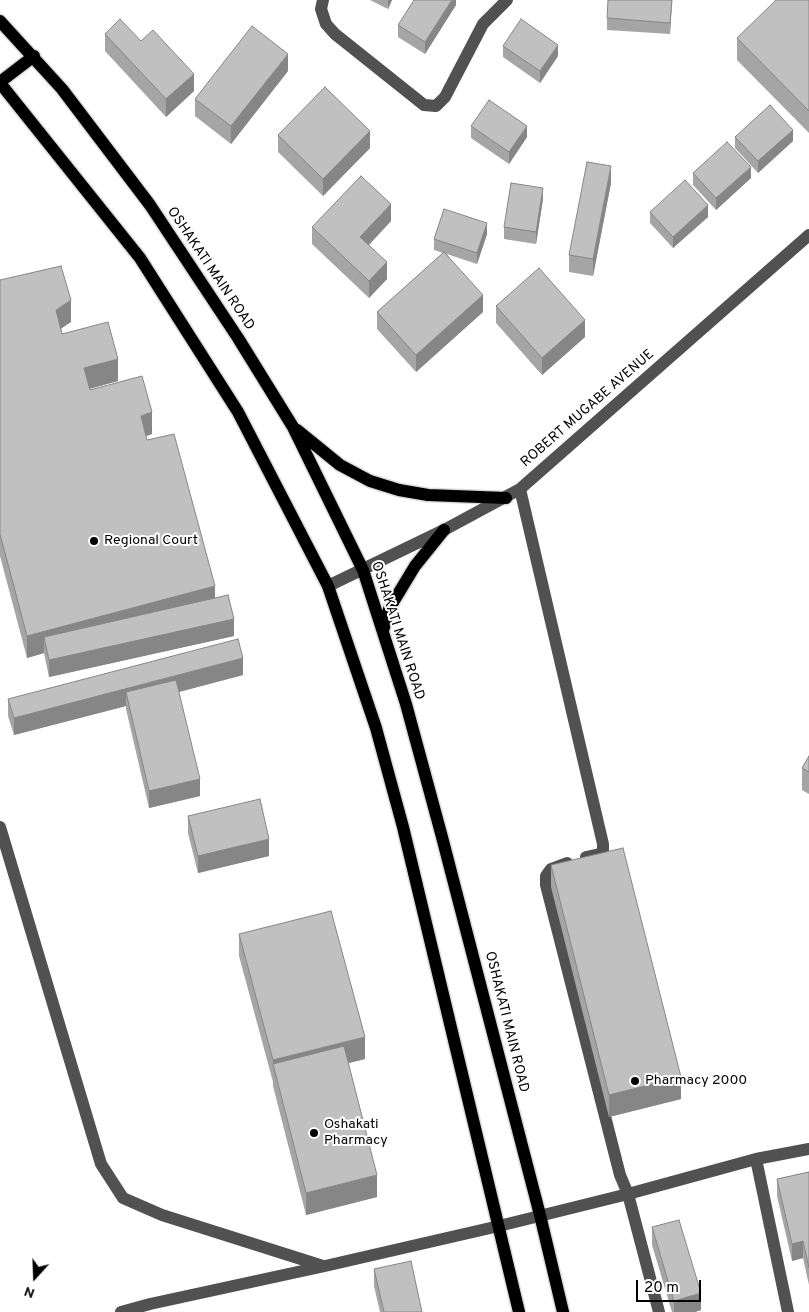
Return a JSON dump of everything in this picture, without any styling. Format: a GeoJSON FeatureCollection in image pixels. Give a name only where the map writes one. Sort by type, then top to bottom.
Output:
{"type":"FeatureCollection","features":[{"type":"Feature","properties":{"kind":"main road","name":"OSHAKATI MAIN ROAD"},"geometry":{"type":"LineString","coordinates":[[0,21],[62,88],[150,205],[238,338],[293,427],[363,570],[406,704],[442,837],[540,1215],[563,1312]]}},
{"type":"Feature","properties":{"kind":"main road"},"geometry":{"type":"LineString","coordinates":[[34,56],[0,83],[140,258],[238,412],[328,586],[376,728],[401,818],[519,1312]]}},
{"type":"Feature","properties":{"kind":"main road"},"geometry":{"type":"LineString","coordinates":[[293,427],[340,465],[370,481],[399,490],[428,495],[506,498]]}},
{"type":"Feature","properties":{"kind":"main road"},"geometry":{"type":"LineString","coordinates":[[383,631],[389,609],[415,566],[444,530]]}},
{"type":"Feature","properties":{"kind":"street"},"geometry":{"type":"LineString","coordinates":[[323,0],[321,9],[326,24],[335,34],[424,105],[436,106],[445,97],[483,24],[507,0]]}},
{"type":"Feature","properties":{"kind":"street","name":"ROBERT MUGABE AVENUE"},"geometry":{"type":"LineString","coordinates":[[328,586],[444,530],[520,489],[809,235]]}},
{"type":"Feature","properties":{"kind":"street"},"geometry":{"type":"LineString","coordinates":[[520,489],[603,850],[600,854],[577,859],[550,869],[546,876],[546,886],[620,1175],[628,1194],[659,1312]]}},
{"type":"Feature","properties":{"kind":"street"},"geometry":{"type":"LineString","coordinates":[[0,827],[101,1164],[123,1198],[162,1215],[325,1266]]}},
{"type":"Feature","properties":{"kind":"street"},"geometry":{"type":"LineString","coordinates":[[121,1312],[499,1226],[628,1194],[756,1159],[809,1149]]}},
{"type":"Feature","properties":{"kind":"street"},"geometry":{"type":"LineString","coordinates":[[756,1159],[788,1312]]}},
{"type":"Feature","properties":{"kind":"building"},"geometry":{"type":"Polygon","coordinates":[[[414,0],[452,0],[425,42],[398,25],[414,0]]]}},
{"type":"Feature","properties":{"kind":"building"},"geometry":{"type":"Polygon","coordinates":[[[608,0],[672,0],[670,23],[607,18],[608,0]]]}},
{"type":"Feature","properties":{"kind":"building"},"geometry":{"type":"Polygon","coordinates":[[[776,0],[809,0],[809,111],[737,38],[776,0]]]}},
{"type":"Feature","properties":{"kind":"building"},"geometry":{"type":"Polygon","coordinates":[[[120,19],[141,41],[153,30],[194,74],[166,99],[105,34],[120,19]]]}},
{"type":"Feature","properties":{"kind":"building"},"geometry":{"type":"Polygon","coordinates":[[[521,19],[558,45],[540,71],[503,46],[521,19]]]}},
{"type":"Feature","properties":{"kind":"building"},"geometry":{"type":"Polygon","coordinates":[[[252,26],[288,54],[231,126],[195,99],[252,26]]]}},
{"type":"Feature","properties":{"kind":"building"},"geometry":{"type":"Polygon","coordinates":[[[325,87],[370,131],[323,179],[278,135],[325,87]]]}},
{"type":"Feature","properties":{"kind":"building"},"geometry":{"type":"Polygon","coordinates":[[[489,100],[527,126],[509,152],[471,126],[489,100]]]}},
{"type":"Feature","properties":{"kind":"building"},"geometry":{"type":"Polygon","coordinates":[[[770,105],[793,130],[758,161],[735,137],[770,105]]]}},
{"type":"Feature","properties":{"kind":"building"},"geometry":{"type":"Polygon","coordinates":[[[727,142],[751,167],[716,198],[693,173],[727,142]]]}},
{"type":"Feature","properties":{"kind":"building"},"geometry":{"type":"Polygon","coordinates":[[[587,162],[611,166],[593,259],[569,255],[587,162]]]}},
{"type":"Feature","properties":{"kind":"building"},"geometry":{"type":"Polygon","coordinates":[[[361,176],[391,204],[360,237],[387,262],[369,281],[312,227],[361,176]]]}},
{"type":"Feature","properties":{"kind":"building"},"geometry":{"type":"Polygon","coordinates":[[[685,180],[708,205],[673,237],[650,212],[685,180]]]}},
{"type":"Feature","properties":{"kind":"building"},"geometry":{"type":"Polygon","coordinates":[[[511,183],[543,188],[536,232],[504,227],[511,183]]]}},
{"type":"Feature","properties":{"kind":"building"},"geometry":{"type":"Polygon","coordinates":[[[444,209],[487,223],[477,253],[434,239],[444,209]]]}},
{"type":"Feature","properties":{"kind":"building"},"geometry":{"type":"Polygon","coordinates":[[[444,252],[483,295],[416,355],[377,312],[444,252]]]}},
{"type":"Feature","properties":{"kind":"building"},"geometry":{"type":"Polygon","coordinates":[[[61,266],[71,300],[56,310],[62,334],[108,322],[118,359],[84,368],[90,390],[142,376],[152,412],[141,416],[147,440],[174,434],[215,586],[27,636],[0,534],[0,280],[61,266]]]}},
{"type":"Feature","properties":{"kind":"building"},"geometry":{"type":"Polygon","coordinates":[[[539,268],[585,320],[542,358],[496,306],[539,268]]]}},
{"type":"Feature","properties":{"kind":"building"},"geometry":{"type":"Polygon","coordinates":[[[228,595],[234,619],[49,660],[44,637],[228,595]]]}},
{"type":"Feature","properties":{"kind":"building"},"geometry":{"type":"Polygon","coordinates":[[[238,639],[243,658],[14,718],[8,699],[238,639]]]}},
{"type":"Feature","properties":{"kind":"building"},"geometry":{"type":"Polygon","coordinates":[[[176,680],[200,779],[149,791],[126,692],[176,680]]]}},
{"type":"Feature","properties":{"kind":"building"},"geometry":{"type":"Polygon","coordinates":[[[809,756],[809,772],[802,768],[809,756]]]}},
{"type":"Feature","properties":{"kind":"building"},"geometry":{"type":"Polygon","coordinates":[[[260,799],[269,839],[198,856],[188,816],[260,799]]]}},
{"type":"Feature","properties":{"kind":"building"},"geometry":{"type":"Polygon","coordinates":[[[623,848],[681,1077],[609,1095],[551,865],[623,848]]]}},
{"type":"Feature","properties":{"kind":"building"},"geometry":{"type":"Polygon","coordinates":[[[331,911],[365,1037],[273,1060],[239,934],[331,911]]]}},
{"type":"Feature","properties":{"kind":"building"},"geometry":{"type":"Polygon","coordinates":[[[344,1046],[377,1175],[306,1193],[273,1064],[344,1046]]]}},
{"type":"Feature","properties":{"kind":"building"},"geometry":{"type":"Polygon","coordinates":[[[809,1172],[809,1268],[803,1241],[792,1244],[777,1179],[809,1172]]]}},
{"type":"Feature","properties":{"kind":"building"},"geometry":{"type":"Polygon","coordinates":[[[679,1220],[701,1293],[674,1301],[652,1227],[679,1220]]]}},
{"type":"Feature","properties":{"kind":"building"},"geometry":{"type":"Polygon","coordinates":[[[411,1261],[422,1312],[384,1312],[374,1269],[411,1261]]]}},
{"type":"Feature","properties":{"kind":"place","name":"Regional Court"},"geometry":{"type":"Point","coordinates":[94,541]}},
{"type":"Feature","properties":{"kind":"place","name":"Pharmacy 2000"},"geometry":{"type":"Point","coordinates":[635,1081]}},
{"type":"Feature","properties":{"kind":"place","name":"Oshakati Pharmacy"},"geometry":{"type":"Point","coordinates":[314,1133]}}]}
